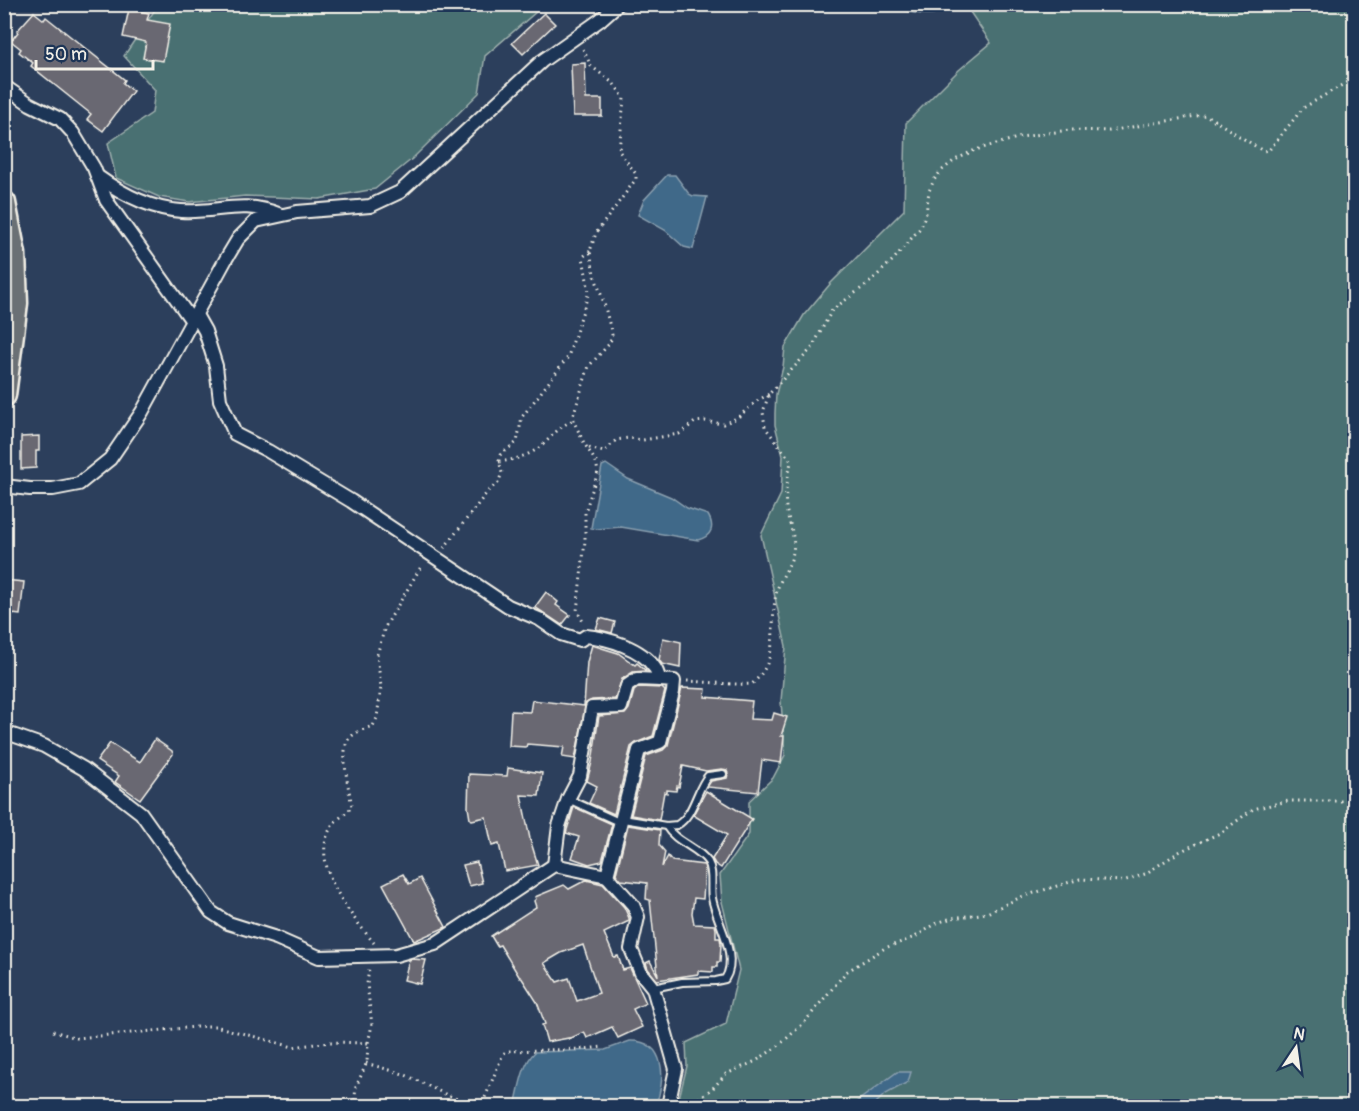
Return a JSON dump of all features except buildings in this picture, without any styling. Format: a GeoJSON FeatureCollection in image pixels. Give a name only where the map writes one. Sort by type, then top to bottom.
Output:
{"type":"FeatureCollection","features":[{"type":"Feature","properties":{"kind":"highway"},"geometry":{"type":"LineString","coordinates":[[4,203],[14,254],[16,303],[4,395]]}},
{"type":"Feature","properties":{"kind":"street"},"geometry":{"type":"LineString","coordinates":[[4,486],[53,489],[79,484],[110,459],[142,412],[238,239],[256,221],[297,212],[370,206],[400,192],[542,61],[618,4]]}},
{"type":"Feature","properties":{"kind":"street"},"geometry":{"type":"LineString","coordinates":[[4,86],[30,104],[60,119],[73,133],[97,176],[106,200],[205,332],[216,366],[220,400],[235,434],[351,501],[508,606],[539,619],[561,634],[580,640],[586,636],[605,638],[621,644],[654,666],[660,680]]}},
{"type":"Feature","properties":{"kind":"street"},"geometry":{"type":"LineString","coordinates":[[97,176],[115,189],[159,208],[183,211],[233,207],[262,208],[281,215]]}},
{"type":"Feature","properties":{"kind":"street"},"geometry":{"type":"LineString","coordinates":[[554,865],[559,826],[568,799],[580,776],[592,708],[621,707],[627,686],[637,679],[674,681],[660,742],[639,750],[607,876]]}},
{"type":"Feature","properties":{"kind":"street"},"geometry":{"type":"LineString","coordinates":[[4,732],[44,746],[84,769],[141,813],[211,912],[218,918],[249,931],[276,938],[319,957],[396,955],[435,944],[554,865],[607,876],[633,905],[638,917],[631,949],[641,973],[653,988],[676,1069],[669,1104]]}},
{"type":"Feature","properties":{"kind":"lane"},"geometry":{"type":"LineString","coordinates":[[568,799],[622,821],[677,825],[682,822],[698,795],[702,782],[708,776],[723,774]]}},
{"type":"Feature","properties":{"kind":"lane"},"geometry":{"type":"LineString","coordinates":[[653,988],[682,982],[725,979],[729,965],[726,939],[712,898],[710,864],[670,833],[666,826]]}},
{"type":"Feature","properties":{"kind":"path"},"geometry":{"type":"LineString","coordinates":[[577,36],[591,66],[614,84],[624,98],[619,151],[636,174],[636,179],[596,233],[590,251],[594,274],[612,335],[610,343],[589,366],[573,416],[596,462],[598,472],[585,512],[585,541],[577,610],[584,623],[605,638]]}},
{"type":"Feature","properties":{"kind":"path"},"geometry":{"type":"LineString","coordinates":[[587,447],[604,452],[616,440],[629,438],[643,440],[679,434],[695,422],[723,424],[736,418],[769,394],[812,348],[832,310],[870,282],[894,259],[921,227],[934,180],[941,171],[955,160],[975,150],[1042,133],[1069,130],[1109,131],[1206,116],[1263,151],[1269,150],[1303,108],[1354,78]]}},
{"type":"Feature","properties":{"kind":"path"},"geometry":{"type":"LineString","coordinates":[[354,1107],[356,1088],[366,1064],[372,1025],[367,984],[378,956],[338,894],[327,866],[325,851],[331,826],[352,806],[345,758],[347,741],[356,732],[373,726],[377,718],[381,687],[377,655],[385,627],[424,562],[441,551],[489,490],[498,483],[502,474],[499,462],[501,455],[517,442],[522,417],[568,357],[588,292],[583,257],[590,251]]}},
{"type":"Feature","properties":{"kind":"path"},"geometry":{"type":"LineString","coordinates":[[674,681],[712,682],[723,685],[752,684],[760,676],[770,659],[777,591],[793,552],[793,534],[785,504],[791,461],[765,427],[764,412],[769,394]]}},
{"type":"Feature","properties":{"kind":"path"},"geometry":{"type":"LineString","coordinates":[[499,462],[518,459],[539,448],[563,424],[574,420]]}},
{"type":"Feature","properties":{"kind":"path"},"geometry":{"type":"LineString","coordinates":[[669,1104],[683,1106],[694,1102],[713,1088],[726,1074],[769,1053],[803,1024],[846,972],[885,948],[915,938],[937,923],[952,918],[987,913],[1021,897],[1080,879],[1124,881],[1145,874],[1179,852],[1222,832],[1253,810],[1288,801],[1354,799]]}},
{"type":"Feature","properties":{"kind":"path"},"geometry":{"type":"LineString","coordinates":[[53,1030],[77,1038],[215,1026],[293,1047],[330,1042],[368,1044]]}},
{"type":"Feature","properties":{"kind":"path"},"geometry":{"type":"LineString","coordinates":[[366,1064],[405,1075],[452,1098],[482,1106],[503,1054],[507,1051],[603,1047]]}},
{"type":"Feature","properties":{"kind":"green space"},"geometry":{"type":"Polygon","coordinates":[[[158,5],[544,5],[485,56],[479,93],[412,159],[375,189],[319,199],[245,196],[189,202],[159,197],[116,178],[108,143],[152,113],[155,90],[124,56],[158,5]]]}},
{"type":"Feature","properties":{"kind":"green space"},"geometry":{"type":"Polygon","coordinates":[[[968,5],[1354,5],[1354,1106],[677,1106],[687,1066],[686,1043],[726,1024],[739,970],[722,902],[720,875],[749,834],[749,801],[773,778],[785,755],[781,701],[786,646],[761,535],[781,494],[783,456],[775,425],[775,413],[776,394],[785,347],[804,315],[831,283],[904,210],[906,123],[959,70],[991,43],[968,9],[968,5]]]}},
{"type":"Feature","properties":{"kind":"water"},"geometry":{"type":"Polygon","coordinates":[[[893,5],[955,5],[940,12],[920,14],[893,5]]]}},
{"type":"Feature","properties":{"kind":"water"},"geometry":{"type":"Polygon","coordinates":[[[667,175],[675,175],[689,194],[707,197],[693,249],[684,247],[665,230],[638,215],[644,200],[667,175]]]}},
{"type":"Feature","properties":{"kind":"water"},"geometry":{"type":"Polygon","coordinates":[[[606,464],[628,479],[671,497],[687,508],[708,515],[711,530],[698,540],[621,527],[591,528],[602,466],[606,464]]]}},
{"type":"Feature","properties":{"kind":"water"},"geometry":{"type":"Polygon","coordinates":[[[630,1041],[651,1047],[657,1055],[662,1075],[655,1106],[641,1107],[613,1102],[597,1106],[515,1106],[524,1070],[535,1052],[605,1050],[630,1041]]]}},
{"type":"Feature","properties":{"kind":"water"},"geometry":{"type":"Polygon","coordinates":[[[897,1072],[911,1072],[908,1082],[884,1095],[873,1106],[851,1106],[897,1072]]]}}]}
